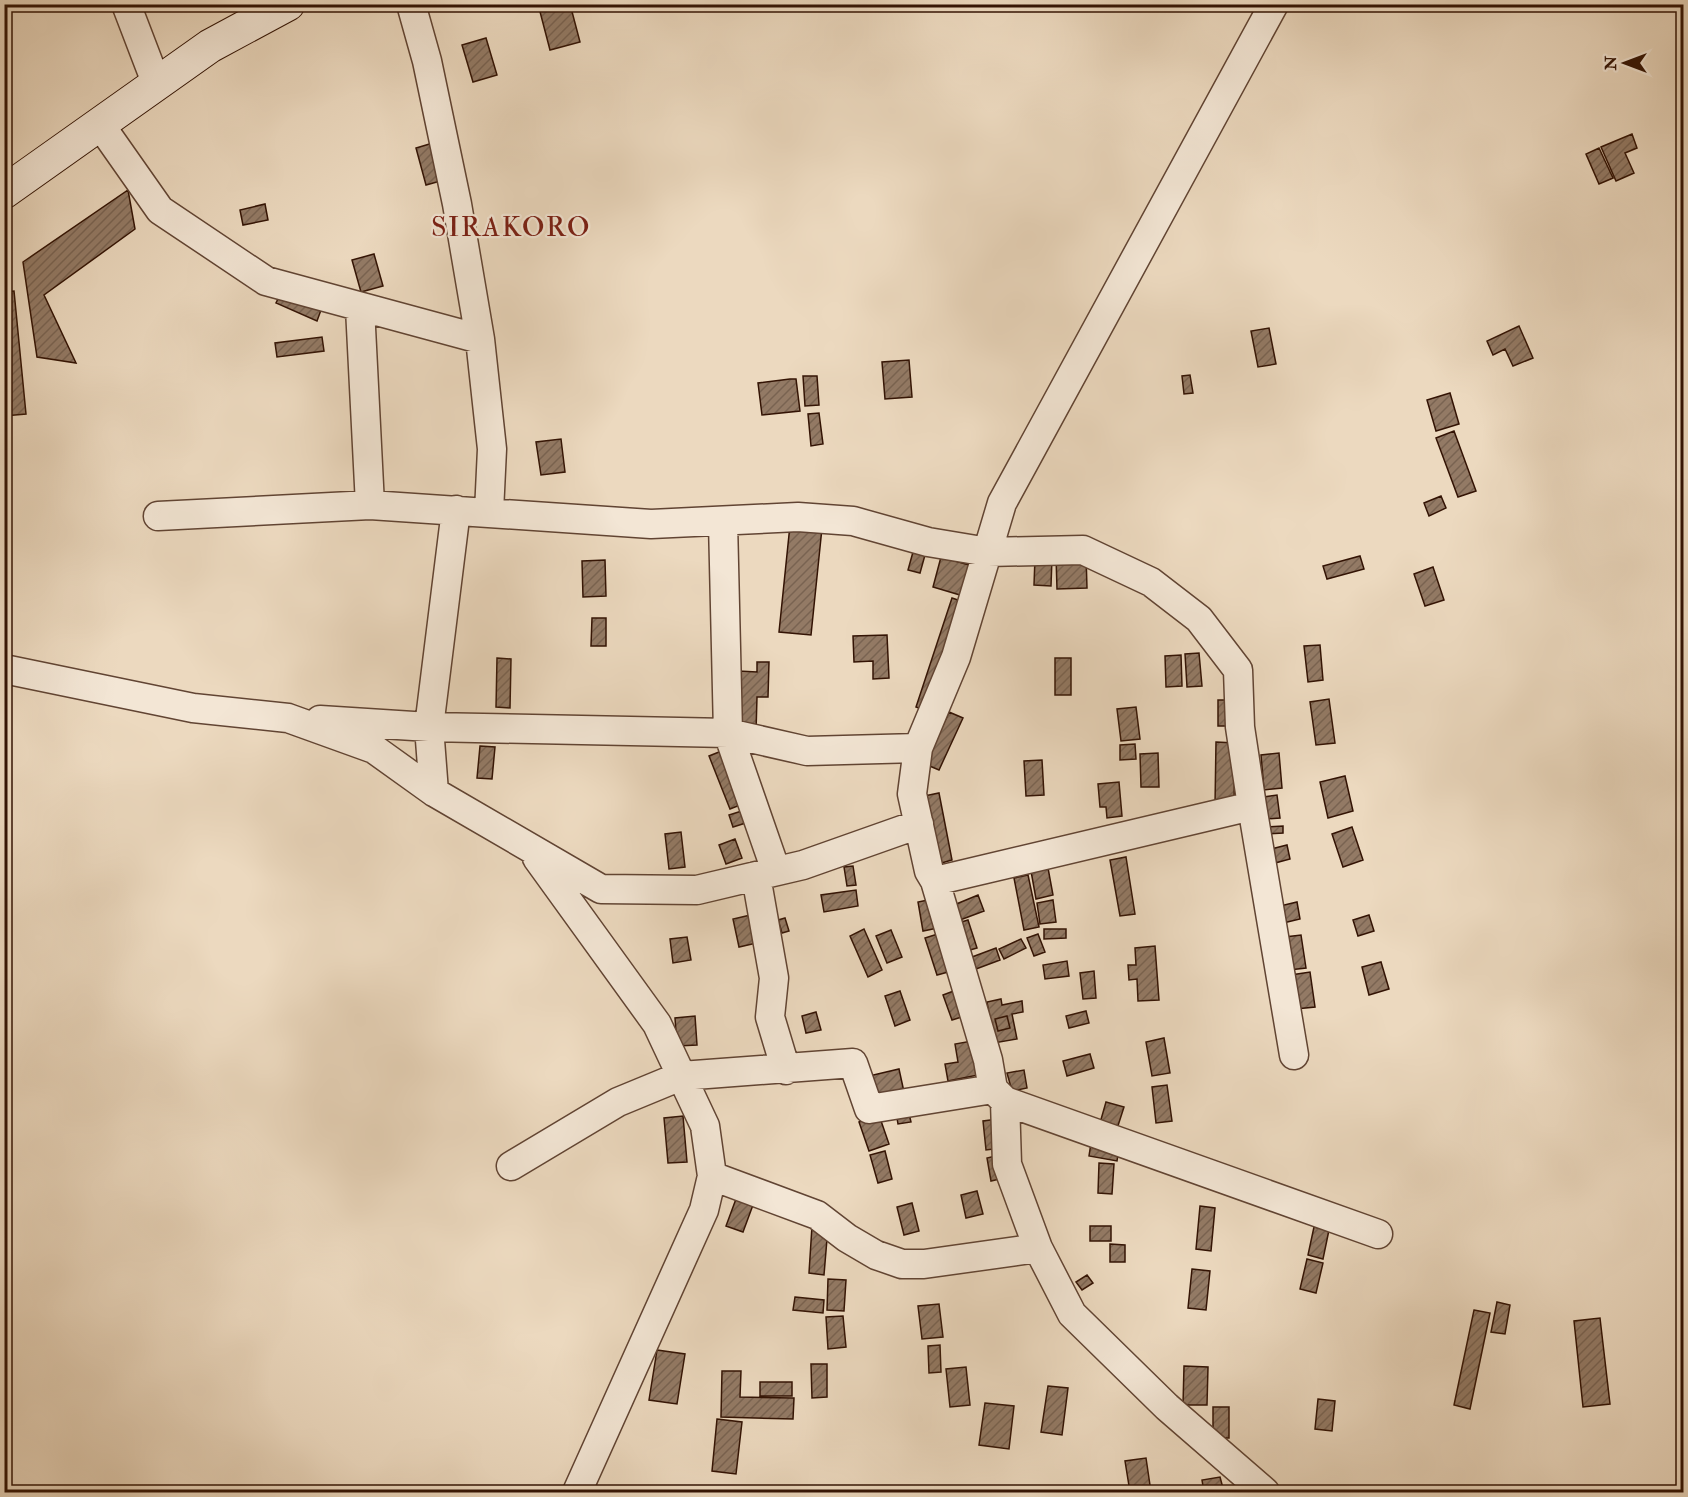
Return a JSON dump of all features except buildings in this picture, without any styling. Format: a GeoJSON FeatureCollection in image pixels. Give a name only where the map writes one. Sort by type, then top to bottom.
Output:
{"type":"FeatureCollection","features":[{"type":"Feature","properties":{"kind":"main road"},"geometry":{"type":"LineString","coordinates":[[4,192],[101,126],[210,46],[288,4]]}},
{"type":"Feature","properties":{"kind":"street"},"geometry":{"type":"LineString","coordinates":[[126,4],[157,85]]}},
{"type":"Feature","properties":{"kind":"street"},"geometry":{"type":"LineString","coordinates":[[411,4],[427,61],[457,204],[480,339],[492,449],[489,512]]}},
{"type":"Feature","properties":{"kind":"street"},"geometry":{"type":"LineString","coordinates":[[1264,1492],[1167,1407],[1072,1314],[1038,1248],[1007,1164],[999,1095],[935,881],[929,871],[912,794],[918,747],[956,657],[1002,503],[1274,4]]}},
{"type":"Feature","properties":{"kind":"street"},"geometry":{"type":"LineString","coordinates":[[101,126],[160,210],[266,281],[480,339]]}},
{"type":"Feature","properties":{"kind":"street"},"geometry":{"type":"LineString","coordinates":[[360,308],[370,505]]}},
{"type":"Feature","properties":{"kind":"street"},"geometry":{"type":"LineString","coordinates":[[158,516],[370,505],[651,524],[798,517],[853,521],[928,542],[988,552],[1083,549],[1151,582],[1199,619],[1238,670],[1240,727],[1251,806],[1294,1055]]}},
{"type":"Feature","properties":{"kind":"street"},"geometry":{"type":"LineString","coordinates":[[434,792],[429,727],[456,510]]}},
{"type":"Feature","properties":{"kind":"street"},"geometry":{"type":"LineString","coordinates":[[723,522],[728,733],[766,873],[774,978],[770,1017],[786,1070]]}},
{"type":"Feature","properties":{"kind":"street"},"geometry":{"type":"LineString","coordinates":[[4,669],[193,708],[288,718],[429,727],[728,733],[807,752],[918,747]]}},
{"type":"Feature","properties":{"kind":"street"},"geometry":{"type":"LineString","coordinates":[[288,718],[374,749],[434,792],[532,851],[602,889],[697,890],[803,865],[919,824]]}},
{"type":"Feature","properties":{"kind":"street"},"geometry":{"type":"LineString","coordinates":[[935,881],[1251,806]]}},
{"type":"Feature","properties":{"kind":"street"},"geometry":{"type":"LineString","coordinates":[[532,851],[657,1024],[705,1126],[712,1176],[704,1210],[577,1492]]}},
{"type":"Feature","properties":{"kind":"street"},"geometry":{"type":"LineString","coordinates":[[511,1166],[618,1102],[681,1076],[786,1070],[853,1063],[869,1108],[999,1095],[1378,1234]]}},
{"type":"Feature","properties":{"kind":"street"},"geometry":{"type":"LineString","coordinates":[[712,1176],[817,1215],[876,1255],[902,1264],[924,1264],[1038,1248]]}},
{"type":"Feature","properties":{"kind":"district","name":"SIRAKORO"},"geometry":{"type":"Point","coordinates":[511,227]}}]}
